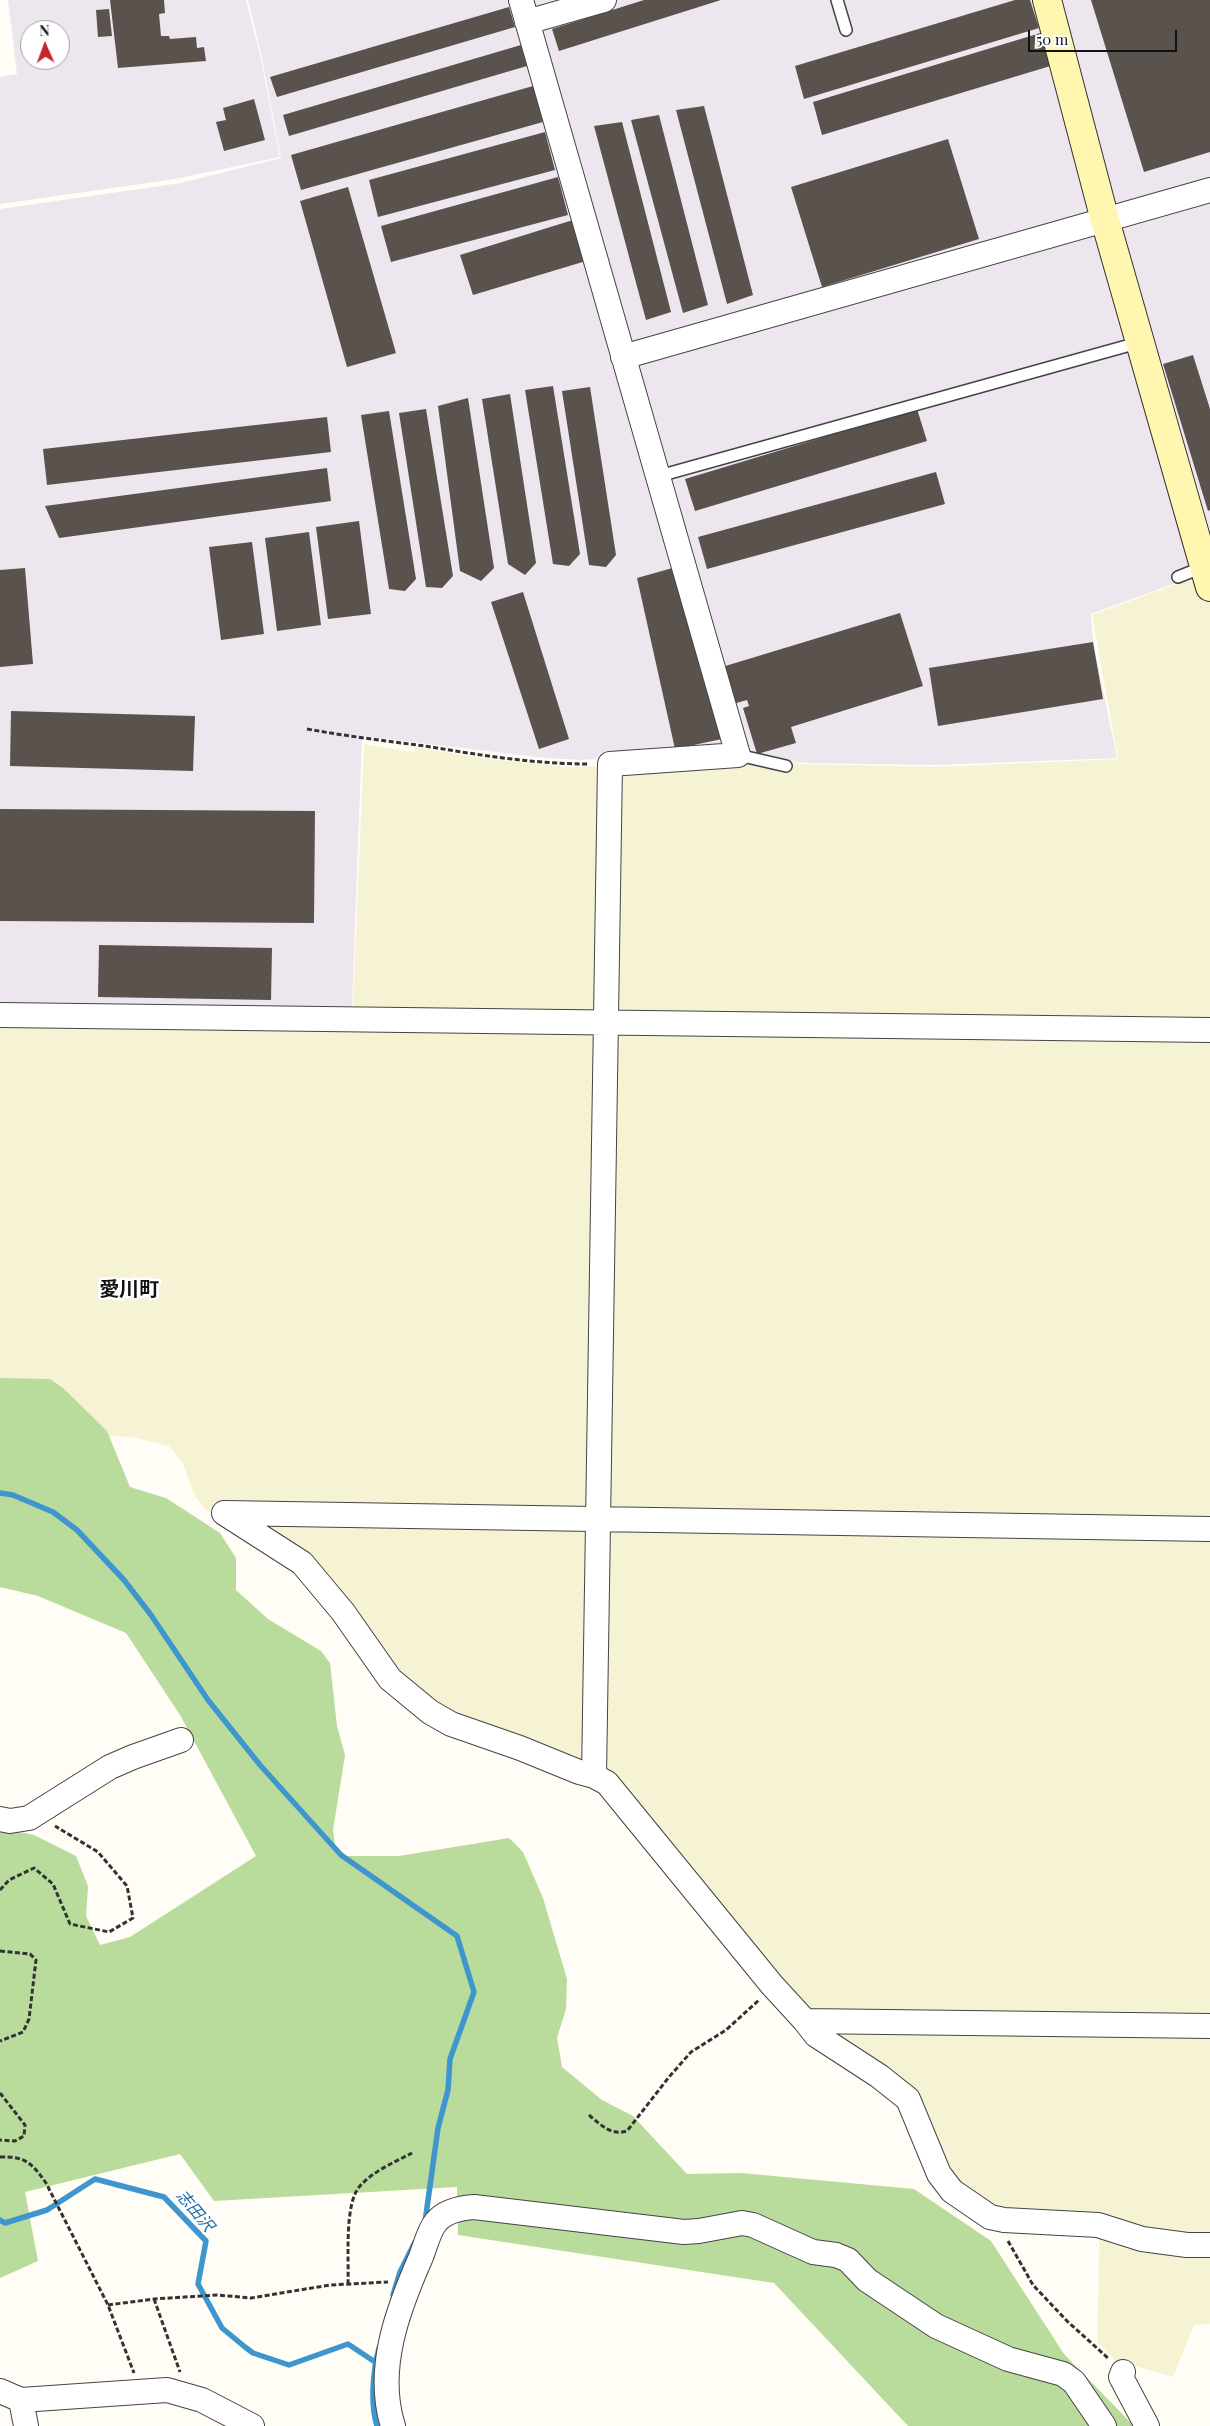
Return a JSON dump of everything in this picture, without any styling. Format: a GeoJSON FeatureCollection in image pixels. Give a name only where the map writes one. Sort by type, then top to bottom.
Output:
{"type":"FeatureCollection","features":[{"type":"Feature","properties":{"kind":"street"},"geometry":{"type":"LineString","coordinates":[[594,1776],[600,1519],[610,764],[738,755],[524,11],[604,0]]}},
{"type":"Feature","properties":{"kind":"street"},"geometry":{"type":"LineString","coordinates":[[1047,0],[1105,220],[1208,571]]}},
{"type":"Feature","properties":{"kind":"street"},"geometry":{"type":"LineString","coordinates":[[623,357],[1210,190]]}},
{"type":"Feature","properties":{"kind":"street"},"geometry":{"type":"LineString","coordinates":[[0,1015],[1210,1030]]}},
{"type":"Feature","properties":{"kind":"street"},"geometry":{"type":"LineString","coordinates":[[1210,1529],[224,1513],[302,1563],[343,1612],[390,1679],[430,1712],[451,1724],[520,1748],[608,1783],[772,1985],[816,2034],[879,2076],[908,2099],[939,2174],[952,2191],[990,2217],[1098,2225],[1142,2239],[1187,2245],[1210,2245]]}},
{"type":"Feature","properties":{"kind":"street"},"geometry":{"type":"LineString","coordinates":[[0,1819],[10,1821],[29,1818],[110,1767],[133,1756],[181,1740]]}},
{"type":"Feature","properties":{"kind":"street"},"geometry":{"type":"LineString","coordinates":[[805,2021],[1210,2026]]}},
{"type":"Feature","properties":{"kind":"street"},"geometry":{"type":"LineString","coordinates":[[393,2426],[387,2394],[386,2373],[390,2344],[409,2285],[435,2223],[448,2213],[462,2208],[684,2232],[742,2223],[753,2225],[813,2252],[836,2255],[848,2260],[867,2280],[936,2326],[1008,2359],[1063,2374],[1074,2382],[1104,2426]]}},
{"type":"Feature","properties":{"kind":"street"},"geometry":{"type":"LineString","coordinates":[[1123,2372],[1121,2377],[1147,2426]]}},
{"type":"Feature","properties":{"kind":"street"},"geometry":{"type":"LineString","coordinates":[[26,2426],[10,2396],[167,2390],[202,2400],[252,2426]]}},
{"type":"Feature","properties":{"kind":"lane"},"geometry":{"type":"LineString","coordinates":[[837,0],[846,30]]}},
{"type":"Feature","properties":{"kind":"lane"},"geometry":{"type":"LineString","coordinates":[[659,476],[1141,342]]}},
{"type":"Feature","properties":{"kind":"lane"},"geometry":{"type":"LineString","coordinates":[[1178,576],[1198,569],[1208,571]]}},
{"type":"Feature","properties":{"kind":"lane"},"geometry":{"type":"LineString","coordinates":[[738,755],[786,766]]}},
{"type":"Feature","properties":{"kind":"path"},"geometry":{"type":"LineString","coordinates":[[307,729],[367,740],[488,756],[568,764],[610,764]]}},
{"type":"Feature","properties":{"kind":"path"},"geometry":{"type":"LineString","coordinates":[[0,1890],[9,1880],[34,1868],[54,1884],[70,1924],[109,1932],[133,1918],[127,1886],[98,1852],[57,1827],[29,1818]]}},
{"type":"Feature","properties":{"kind":"path"},"geometry":{"type":"LineString","coordinates":[[0,1951],[30,1954],[36,1960],[29,2018],[23,2032],[0,2041]]}},
{"type":"Feature","properties":{"kind":"path"},"geometry":{"type":"LineString","coordinates":[[590,2115],[606,2129],[620,2133],[627,2131],[691,2052],[726,2030],[755,2004],[772,1985]]}},
{"type":"Feature","properties":{"kind":"path"},"geometry":{"type":"LineString","coordinates":[[0,2093],[25,2125],[24,2136],[15,2141],[0,2140]]}},
{"type":"Feature","properties":{"kind":"path"},"geometry":{"type":"LineString","coordinates":[[348,2284],[350,2213],[353,2197],[360,2186],[371,2177],[412,2153]]}},
{"type":"Feature","properties":{"kind":"path"},"geometry":{"type":"LineString","coordinates":[[0,2157],[19,2156],[36,2168],[108,2305],[133,2370],[138,2391]]}},
{"type":"Feature","properties":{"kind":"path"},"geometry":{"type":"LineString","coordinates":[[997,2218],[1000,2229],[1033,2285],[1067,2321],[1123,2372]]}},
{"type":"Feature","properties":{"kind":"path"},"geometry":{"type":"LineString","coordinates":[[108,2305],[154,2299],[218,2295],[251,2298],[348,2284],[389,2282],[409,2285]]}},
{"type":"Feature","properties":{"kind":"path"},"geometry":{"type":"LineString","coordinates":[[154,2299],[183,2379],[184,2395]]}},
{"type":"Feature","properties":{"kind":"shaded area"},"geometry":{"type":"Polygon","coordinates":[[[8,0],[246,0],[260,55],[280,157],[175,179],[0,204],[0,77],[17,74],[8,0]]]}},
{"type":"Feature","properties":{"kind":"shaded area"},"geometry":{"type":"Polygon","coordinates":[[[248,0],[1210,0],[1210,560],[1195,576],[1091,614],[1093,642],[1117,758],[937,765],[804,763],[683,749],[583,760],[545,758],[362,736],[352,1008],[0,1003],[0,209],[181,183],[281,158],[261,54],[248,0]]]}},
{"type":"Feature","properties":{"kind":"shaded area"},"geometry":{"type":"Polygon","coordinates":[[[1210,568],[1210,2324],[1194,2325],[1173,2377],[1115,2360],[1097,2342],[1100,2220],[990,2213],[954,2189],[911,2099],[808,2012],[605,1764],[583,1768],[429,1705],[250,1522],[206,1510],[195,1497],[183,1463],[169,1446],[131,1437],[0,1430],[0,1023],[352,1026],[364,744],[413,752],[415,747],[487,759],[568,767],[742,762],[752,756],[803,764],[936,767],[1118,759],[1092,615],[1196,577],[1210,568]]]}},
{"type":"Feature","properties":{"kind":"green space"},"geometry":{"type":"Polygon","coordinates":[[[0,1378],[50,1379],[63,1388],[107,1431],[130,1487],[166,1498],[220,1533],[236,1558],[236,1590],[268,1619],[321,1651],[330,1663],[337,1726],[345,1755],[333,1830],[335,1845],[346,1856],[399,1856],[509,1838],[523,1852],[543,1898],[567,1979],[566,2009],[557,2038],[562,2067],[602,2100],[633,2116],[687,2174],[741,2173],[914,2189],[991,2241],[1064,2354],[1134,2426],[908,2426],[774,2283],[458,2235],[457,2187],[214,2201],[180,2154],[25,2192],[38,2261],[0,2278],[0,1828],[34,1835],[76,1856],[88,1886],[86,1916],[100,1945],[130,1937],[256,1856],[180,1715],[126,1633],[38,1596],[0,1587],[0,1378]]]}},
{"type":"Feature","properties":{"kind":"building"},"geometry":{"type":"Polygon","coordinates":[[[110,0],[164,0],[165,13],[159,14],[161,36],[169,36],[170,39],[196,37],[197,48],[204,47],[206,61],[118,68],[110,0]]]}},
{"type":"Feature","properties":{"kind":"building"},"geometry":{"type":"Polygon","coordinates":[[[644,0],[721,0],[559,51],[552,29],[644,0]]]}},
{"type":"Feature","properties":{"kind":"building"},"geometry":{"type":"Polygon","coordinates":[[[1015,0],[1030,0],[1039,28],[804,99],[795,66],[1015,0]]]}},
{"type":"Feature","properties":{"kind":"building"},"geometry":{"type":"Polygon","coordinates":[[[1091,0],[1210,0],[1210,152],[1144,172],[1091,0]]]}},
{"type":"Feature","properties":{"kind":"building"},"geometry":{"type":"Polygon","coordinates":[[[509,7],[515,27],[277,97],[270,77],[509,7]]]}},
{"type":"Feature","properties":{"kind":"building"},"geometry":{"type":"Polygon","coordinates":[[[109,9],[112,36],[98,37],[96,10],[109,9]]]}},
{"type":"Feature","properties":{"kind":"building"},"geometry":{"type":"Polygon","coordinates":[[[1047,31],[1057,64],[822,135],[813,102],[1047,31]]]}},
{"type":"Feature","properties":{"kind":"building"},"geometry":{"type":"Polygon","coordinates":[[[521,45],[527,66],[289,136],[283,115],[521,45]]]}},
{"type":"Feature","properties":{"kind":"building"},"geometry":{"type":"Polygon","coordinates":[[[533,86],[543,122],[301,190],[291,155],[533,86]]]}},
{"type":"Feature","properties":{"kind":"building"},"geometry":{"type":"Polygon","coordinates":[[[254,99],[265,140],[224,151],[216,122],[226,120],[223,108],[254,99]]]}},
{"type":"Feature","properties":{"kind":"building"},"geometry":{"type":"Polygon","coordinates":[[[704,106],[753,295],[727,304],[676,110],[704,106]]]}},
{"type":"Feature","properties":{"kind":"building"},"geometry":{"type":"Polygon","coordinates":[[[659,115],[708,305],[683,313],[631,120],[659,115]]]}},
{"type":"Feature","properties":{"kind":"building"},"geometry":{"type":"Polygon","coordinates":[[[622,122],[671,312],[646,320],[594,126],[622,122]]]}},
{"type":"Feature","properties":{"kind":"building"},"geometry":{"type":"Polygon","coordinates":[[[545,132],[555,170],[378,217],[369,180],[545,132]]]}},
{"type":"Feature","properties":{"kind":"building"},"geometry":{"type":"Polygon","coordinates":[[[948,139],[979,239],[822,287],[791,187],[948,139]]]}},
{"type":"Feature","properties":{"kind":"building"},"geometry":{"type":"Polygon","coordinates":[[[558,177],[568,215],[391,262],[381,226],[558,177]]]}},
{"type":"Feature","properties":{"kind":"building"},"geometry":{"type":"Polygon","coordinates":[[[348,187],[396,353],[347,367],[300,201],[348,187]]]}},
{"type":"Feature","properties":{"kind":"building"},"geometry":{"type":"Polygon","coordinates":[[[573,220],[586,261],[473,295],[460,255],[573,220]]]}},
{"type":"Feature","properties":{"kind":"building"},"geometry":{"type":"Polygon","coordinates":[[[1193,355],[1210,409],[1210,510],[1208,511],[1163,364],[1193,355]]]}},
{"type":"Feature","properties":{"kind":"building"},"geometry":{"type":"Polygon","coordinates":[[[553,386],[580,554],[569,566],[553,564],[525,390],[553,386]]]}},
{"type":"Feature","properties":{"kind":"building"},"geometry":{"type":"Polygon","coordinates":[[[590,387],[616,555],[606,567],[589,565],[562,391],[590,387]]]}},
{"type":"Feature","properties":{"kind":"building"},"geometry":{"type":"Polygon","coordinates":[[[510,394],[536,563],[525,575],[508,564],[482,399],[510,394]]]}},
{"type":"Feature","properties":{"kind":"building"},"geometry":{"type":"Polygon","coordinates":[[[468,398],[494,568],[481,581],[460,571],[438,406],[468,398]]]}},
{"type":"Feature","properties":{"kind":"building"},"geometry":{"type":"Polygon","coordinates":[[[426,409],[453,576],[442,588],[426,587],[399,413],[426,409]]]}},
{"type":"Feature","properties":{"kind":"building"},"geometry":{"type":"Polygon","coordinates":[[[917,409],[927,441],[695,511],[685,479],[917,409]]]}},
{"type":"Feature","properties":{"kind":"building"},"geometry":{"type":"Polygon","coordinates":[[[389,411],[416,579],[405,591],[389,589],[361,415],[389,411]]]}},
{"type":"Feature","properties":{"kind":"building"},"geometry":{"type":"Polygon","coordinates":[[[327,417],[331,452],[47,485],[43,449],[327,417]]]}},
{"type":"Feature","properties":{"kind":"building"},"geometry":{"type":"Polygon","coordinates":[[[327,468],[331,501],[59,538],[45,506],[327,468]]]}},
{"type":"Feature","properties":{"kind":"building"},"geometry":{"type":"Polygon","coordinates":[[[936,472],[945,504],[707,569],[698,537],[936,472]]]}},
{"type":"Feature","properties":{"kind":"building"},"geometry":{"type":"Polygon","coordinates":[[[359,521],[371,614],[328,619],[316,527],[359,521]]]}},
{"type":"Feature","properties":{"kind":"building"},"geometry":{"type":"Polygon","coordinates":[[[309,532],[321,625],[277,631],[265,538],[309,532]]]}},
{"type":"Feature","properties":{"kind":"building"},"geometry":{"type":"Polygon","coordinates":[[[252,542],[264,634],[221,640],[209,547],[252,542]]]}},
{"type":"Feature","properties":{"kind":"building"},"geometry":{"type":"Polygon","coordinates":[[[676,567],[722,739],[675,749],[637,578],[676,567]]]}},
{"type":"Feature","properties":{"kind":"building"},"geometry":{"type":"Polygon","coordinates":[[[25,568],[33,664],[0,667],[0,570],[25,568]]]}},
{"type":"Feature","properties":{"kind":"building"},"geometry":{"type":"Polygon","coordinates":[[[523,592],[569,739],[539,749],[491,602],[523,592]]]}},
{"type":"Feature","properties":{"kind":"building"},"geometry":{"type":"Polygon","coordinates":[[[900,613],[923,686],[791,727],[796,743],[757,754],[743,708],[749,706],[747,700],[733,704],[722,667],[900,613]]]}},
{"type":"Feature","properties":{"kind":"building"},"geometry":{"type":"Polygon","coordinates":[[[1093,642],[1103,699],[938,726],[929,668],[1093,642]]]}},
{"type":"Feature","properties":{"kind":"building"},"geometry":{"type":"Polygon","coordinates":[[[11,711],[195,716],[193,771],[10,766],[11,711]]]}},
{"type":"Feature","properties":{"kind":"building"},"geometry":{"type":"Polygon","coordinates":[[[0,809],[315,811],[314,923],[0,921],[0,809]]]}},
{"type":"Feature","properties":{"kind":"building"},"geometry":{"type":"Polygon","coordinates":[[[99,945],[272,948],[271,1000],[98,997],[99,945]]]}},
{"type":"Feature","properties":{"kind":"waterway"},"geometry":{"type":"LineString","coordinates":[[0,1493],[13,1495],[53,1512],[77,1530],[124,1580],[151,1615],[208,1700],[260,1765],[341,1855],[457,1936],[474,1992],[450,2059],[448,2090],[438,2128],[425,2222]]}},
{"type":"Feature","properties":{"kind":"waterway","name":"志田沢"},"geometry":{"type":"LineString","coordinates":[[0,2220],[5,2223],[47,2210],[95,2179],[164,2197],[206,2241],[198,2284],[222,2328],[245,2347],[253,2353],[289,2365],[348,2344],[375,2362]]}},
{"type":"Feature","properties":{"kind":"waterway"},"geometry":{"type":"LineString","coordinates":[[393,2295],[400,2272],[415,2242]]}},
{"type":"Feature","properties":{"kind":"waterway","name":"志田沢"},"geometry":{"type":"LineString","coordinates":[[377,2426],[373,2387],[379,2348]]}},
{"type":"Feature","properties":{"kind":"district","name":"愛川町"},"geometry":{"type":"Point","coordinates":[129,1290]}}]}
